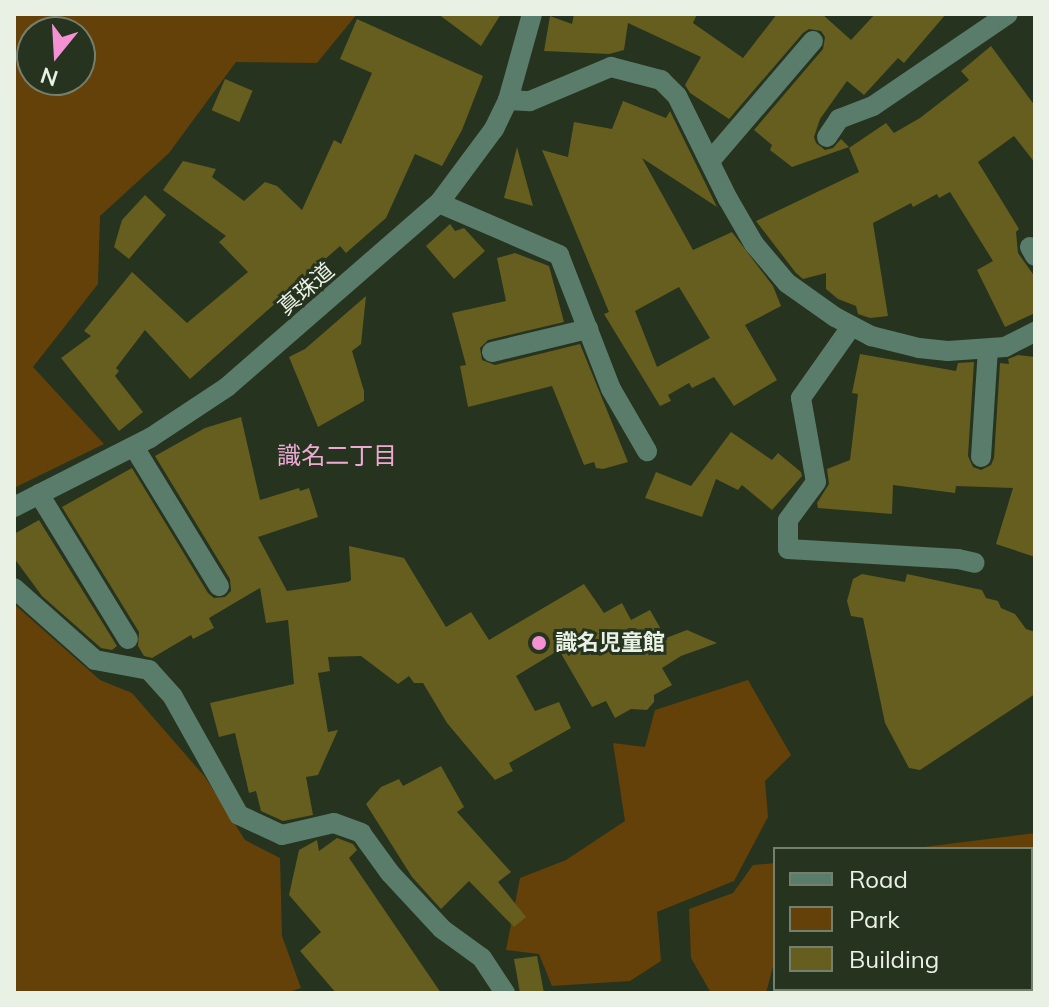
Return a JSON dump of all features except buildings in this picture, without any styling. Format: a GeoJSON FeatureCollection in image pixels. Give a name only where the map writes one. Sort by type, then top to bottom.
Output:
{"type":"FeatureCollection","features":[{"type":"Feature","properties":{"kind":"street","name":"真珠道"},"geometry":{"type":"LineString","coordinates":[[14,507],[134,447],[227,387],[439,203],[494,129],[508,100],[532,14]]}},
{"type":"Feature","properties":{"kind":"street"},"geometry":{"type":"LineString","coordinates":[[827,137],[839,119],[873,106],[1008,14]]}},
{"type":"Feature","properties":{"kind":"street"},"geometry":{"type":"LineString","coordinates":[[710,161],[813,41]]}},
{"type":"Feature","properties":{"kind":"street"},"geometry":{"type":"LineString","coordinates":[[508,100],[530,101],[611,67],[637,71],[661,80],[677,96],[754,244],[779,273],[808,298],[851,327],[919,348],[1005,347],[1035,332]]}},
{"type":"Feature","properties":{"kind":"street"},"geometry":{"type":"LineString","coordinates":[[439,203],[559,255],[611,389],[647,451]]}},
{"type":"Feature","properties":{"kind":"street"},"geometry":{"type":"LineString","coordinates":[[851,327],[801,398],[816,482],[788,520],[788,549],[958,559],[975,563]]}},
{"type":"Feature","properties":{"kind":"street"},"geometry":{"type":"LineString","coordinates":[[492,352],[588,329]]}},
{"type":"Feature","properties":{"kind":"street"},"geometry":{"type":"LineString","coordinates":[[981,457],[988,349]]}},
{"type":"Feature","properties":{"kind":"street"},"geometry":{"type":"LineString","coordinates":[[134,447],[219,586]]}},
{"type":"Feature","properties":{"kind":"street"},"geometry":{"type":"LineString","coordinates":[[39,494],[128,639]]}},
{"type":"Feature","properties":{"kind":"street"},"geometry":{"type":"LineString","coordinates":[[14,588],[95,660],[149,670],[173,697],[239,815],[282,835],[334,823],[361,833],[390,873],[442,929],[482,958],[505,993]]}},
{"type":"Feature","properties":{"kind":"green space"},"geometry":{"type":"Polygon","coordinates":[[[14,14],[357,14],[317,63],[236,62],[169,153],[100,216],[98,284],[33,367],[104,444],[14,488],[14,14]]]}},
{"type":"Feature","properties":{"kind":"green space"},"geometry":{"type":"Polygon","coordinates":[[[14,604],[100,680],[132,693],[205,777],[245,840],[280,858],[282,936],[301,988],[286,993],[14,993],[14,604]]]}},
{"type":"Feature","properties":{"kind":"green space"},"geometry":{"type":"Polygon","coordinates":[[[748,680],[791,755],[765,781],[768,817],[734,881],[657,912],[661,961],[630,981],[552,986],[539,954],[506,950],[520,878],[566,860],[625,821],[613,743],[645,747],[655,710],[748,680]]]}},
{"type":"Feature","properties":{"kind":"green space"},"geometry":{"type":"Polygon","coordinates":[[[1035,833],[1035,883],[1033,847],[924,847],[1035,833]]]}},
{"type":"Feature","properties":{"kind":"green space"},"geometry":{"type":"Polygon","coordinates":[[[773,863],[773,967],[766,993],[711,993],[691,958],[689,909],[733,893],[753,865],[773,863]]]}},
{"type":"Feature","properties":{"kind":"place","name":"識名児童館"},"geometry":{"type":"Point","coordinates":[539,643]}},
{"type":"Feature","properties":{"kind":"district","name":"識名二丁目"},"geometry":{"type":"Point","coordinates":[337,456]}}]}
